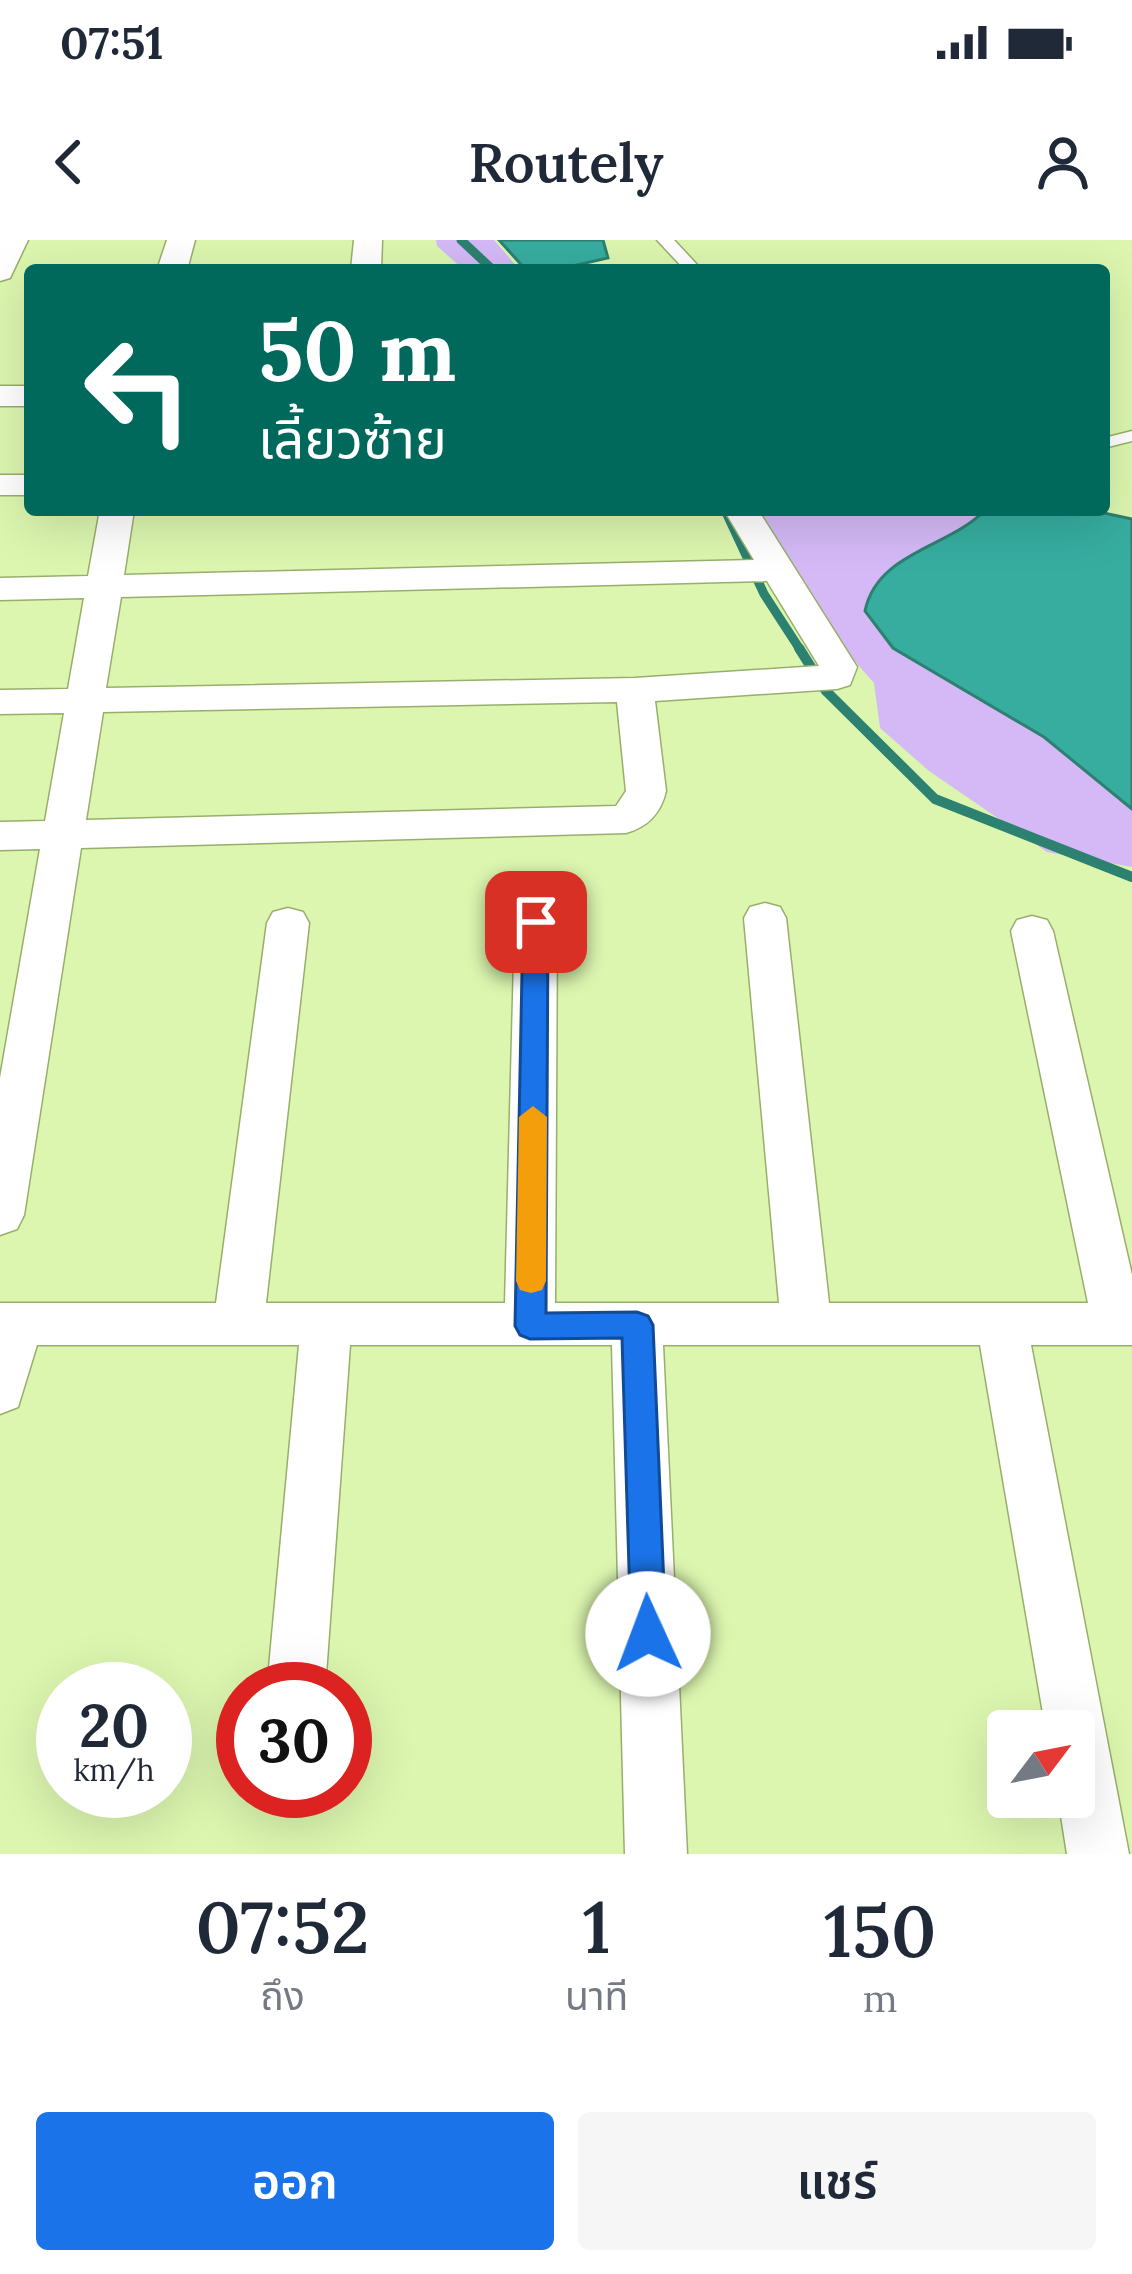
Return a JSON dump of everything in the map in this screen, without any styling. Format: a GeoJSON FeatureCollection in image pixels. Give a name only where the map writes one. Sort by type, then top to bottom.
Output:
{"type":"FeatureCollection","features":[{"type":"Feature","properties":{"kind":"street"},"geometry":{"type":"LineString","coordinates":[[0,272],[14,240]]}},
{"type":"Feature","properties":{"kind":"street"},"geometry":{"type":"LineString","coordinates":[[0,1215],[116,516]]}},
{"type":"Feature","properties":{"kind":"street"},"geometry":{"type":"LineString","coordinates":[[0,702],[635,690],[837,677],[838,667],[764,571],[743,516]]}},
{"type":"Feature","properties":{"kind":"street"},"geometry":{"type":"LineString","coordinates":[[0,589],[764,571]]}},
{"type":"Feature","properties":{"kind":"street"},"geometry":{"type":"LineString","coordinates":[[0,836],[626,819],[643,804],[646,791],[635,690]]}},
{"type":"Feature","properties":{"kind":"street"},"geometry":{"type":"LineString","coordinates":[[765,918],[806,1322]]}},
{"type":"Feature","properties":{"kind":"street"},"geometry":{"type":"LineString","coordinates":[[530,1326],[536,922]]}},
{"type":"Feature","properties":{"kind":"street"},"geometry":{"type":"LineString","coordinates":[[239,1322],[288,923]]}},
{"type":"Feature","properties":{"kind":"street"},"geometry":{"type":"LineString","coordinates":[[0,1390],[8,1324],[1125,1324],[1032,931]]}},
{"type":"Feature","properties":{"kind":"street"},"geometry":{"type":"LineString","coordinates":[[298,1662],[326,1325]]}},
{"type":"Feature","properties":{"kind":"street"},"geometry":{"type":"LineString","coordinates":[[637,1325],[656,1854]]}},
{"type":"Feature","properties":{"kind":"street"},"geometry":{"type":"LineString","coordinates":[[1002,1325],[1098,1854]]}},
{"type":"Feature","properties":{"kind":"lane"},"geometry":{"type":"LineString","coordinates":[[665,240],[688,264]]}},
{"type":"Feature","properties":{"kind":"shaded area"},"geometry":{"type":"Polygon","coordinates":[[[436,240],[494,240],[515,264],[457,264],[436,240]]]}},
{"type":"Feature","properties":{"kind":"shaded area"},"geometry":{"type":"Polygon","coordinates":[[[746,516],[979,516],[969,526],[971,695],[1044,737],[1132,809],[1132,867],[1047,852],[929,771],[880,728],[874,683],[783,580],[746,516]]]}},
{"type":"Feature","properties":{"kind":"water"},"geometry":{"type":"Polygon","coordinates":[[[499,240],[603,240],[608,258],[582,264],[521,264],[499,240]]]}},
{"type":"Feature","properties":{"kind":"water"},"geometry":{"type":"Polygon","coordinates":[[[1110,514],[1132,519],[1132,809],[1044,737],[893,648],[865,611],[872,591],[899,563],[978,516],[1110,514]]]}},
{"type":"Feature","properties":{"kind":"waterway"},"geometry":{"type":"LineString","coordinates":[[461,240],[487,264]]}},
{"type":"Feature","properties":{"kind":"waterway"},"geometry":{"type":"LineString","coordinates":[[728,516],[764,594],[801,651]]}},
{"type":"Feature","properties":{"kind":"waterway"},"geometry":{"type":"LineString","coordinates":[[799,648],[826,691],[935,799],[1132,877]]}},
{"type":"Feature","properties":{"kind":"slow traffic"},"geometry":{"type":"LineString","coordinates":[[531,1281],[533,1117]]}},
{"type":"Feature","properties":{"kind":"route"},"geometry":{"type":"LineString","coordinates":[[536,922],[530,1326],[637,1325],[648,1634]]}}]}
